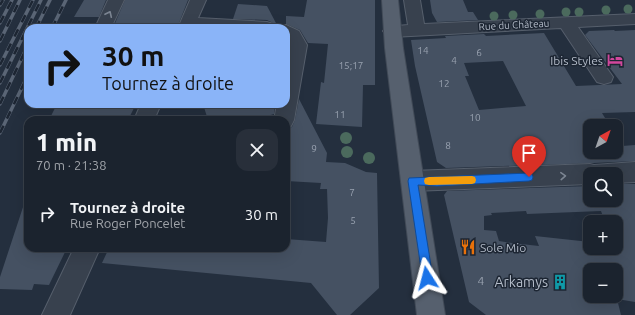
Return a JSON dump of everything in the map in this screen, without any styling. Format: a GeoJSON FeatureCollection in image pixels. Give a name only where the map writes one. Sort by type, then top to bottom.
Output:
{"type":"FeatureCollection","features":[{"type":"Feature","properties":{"kind":"main road"},"geometry":{"type":"LineString","coordinates":[[390,0],[392,31],[431,315]]}},
{"type":"Feature","properties":{"kind":"street"},"geometry":{"type":"LineString","coordinates":[[105,24],[116,0]]}},
{"type":"Feature","properties":{"kind":"street"},"geometry":{"type":"LineString","coordinates":[[187,24],[198,0]]}},
{"type":"Feature","properties":{"kind":"street"},"geometry":{"type":"LineString","coordinates":[[412,0],[417,30]]}},
{"type":"Feature","properties":{"kind":"street","name":"Rue du Château"},"geometry":{"type":"LineString","coordinates":[[392,31],[635,19]]}},
{"type":"Feature","properties":{"kind":"street"},"geometry":{"type":"LineString","coordinates":[[565,22],[604,77]]}},
{"type":"Feature","properties":{"kind":"street"},"geometry":{"type":"LineString","coordinates":[[290,33],[293,35],[298,45],[290,88]]}},
{"type":"Feature","properties":{"kind":"street"},"geometry":{"type":"LineString","coordinates":[[623,173],[635,172]]}},
{"type":"Feature","properties":{"kind":"street"},"geometry":{"type":"LineString","coordinates":[[412,181],[583,174]]}},
{"type":"Feature","properties":{"kind":"street"},"geometry":{"type":"LineString","coordinates":[[56,315],[85,252]]}},
{"type":"Feature","properties":{"kind":"building"},"geometry":{"type":"Polygon","coordinates":[[[84,0],[106,0],[99,17],[74,17],[84,0]]]}},
{"type":"Feature","properties":{"kind":"building"},"geometry":{"type":"Polygon","coordinates":[[[125,0],[188,0],[179,24],[115,24],[125,0]]]}},
{"type":"Feature","properties":{"kind":"building"},"geometry":{"type":"Polygon","coordinates":[[[307,0],[375,0],[375,85],[363,85],[362,127],[316,124],[321,82],[324,83],[328,44],[308,43],[300,30],[290,26],[290,24],[286,24],[286,16],[304,17],[307,0]]]}},
{"type":"Feature","properties":{"kind":"building"},"geometry":{"type":"Polygon","coordinates":[[[430,0],[463,0],[468,12],[473,12],[478,20],[437,22],[432,13],[430,0]]]}},
{"type":"Feature","properties":{"kind":"building"},"geometry":{"type":"Polygon","coordinates":[[[238,4],[267,6],[276,24],[267,20],[233,19],[238,4]]]}},
{"type":"Feature","properties":{"kind":"building"},"geometry":{"type":"Polygon","coordinates":[[[635,30],[635,112],[602,113],[606,119],[583,119],[583,159],[623,159],[623,146],[635,145],[635,161],[446,168],[437,162],[415,66],[411,40],[446,38],[445,36],[484,34],[486,36],[544,33],[576,86],[622,84],[585,35],[589,31],[635,30]],[[503,61],[464,63],[469,76],[465,76],[479,110],[526,106],[503,61]]]}},
{"type":"Feature","properties":{"kind":"building"},"geometry":{"type":"Polygon","coordinates":[[[299,99],[327,153],[326,162],[345,163],[366,172],[377,173],[379,288],[350,315],[337,315],[311,283],[102,263],[107,252],[290,252],[290,239],[326,242],[328,218],[327,189],[320,189],[321,183],[290,181],[290,128],[292,127],[295,120],[299,99]]]}},
{"type":"Feature","properties":{"kind":"building"},"geometry":{"type":"Polygon","coordinates":[[[55,108],[134,108],[130,116],[51,116],[55,108]]]}},
{"type":"Feature","properties":{"kind":"building"},"geometry":{"type":"Polygon","coordinates":[[[204,108],[275,108],[274,114],[267,116],[207,116],[204,108]]]}},
{"type":"Feature","properties":{"kind":"building"},"geometry":{"type":"Polygon","coordinates":[[[623,184],[635,184],[635,302],[623,300],[623,263],[583,263],[583,303],[618,303],[621,315],[486,315],[469,302],[444,195],[447,191],[583,186],[583,207],[623,207],[623,184]],[[526,211],[491,213],[492,215],[484,216],[484,230],[496,231],[499,241],[539,246],[535,236],[583,241],[583,255],[623,255],[623,215],[602,215],[601,211],[527,214],[526,211]]]}},
{"type":"Feature","properties":{"kind":"building"},"geometry":{"type":"Polygon","coordinates":[[[24,204],[24,252],[65,252],[49,285],[34,284],[32,290],[0,289],[0,277],[24,204]]]}},
{"type":"Feature","properties":{"kind":"railway"},"geometry":{"type":"LineString","coordinates":[[0,5],[3,0]]}},
{"type":"Feature","properties":{"kind":"railway"},"geometry":{"type":"LineString","coordinates":[[0,23],[12,0]]}},
{"type":"Feature","properties":{"kind":"railway"},"geometry":{"type":"LineString","coordinates":[[0,41],[20,0]]}},
{"type":"Feature","properties":{"kind":"railway"},"geometry":{"type":"LineString","coordinates":[[0,65],[33,0]]}},
{"type":"Feature","properties":{"kind":"railway"},"geometry":{"type":"LineString","coordinates":[[29,24],[41,0]]}},
{"type":"Feature","properties":{"kind":"railway"},"geometry":{"type":"LineString","coordinates":[[38,24],[50,0]]}},
{"type":"Feature","properties":{"kind":"railway"},"geometry":{"type":"LineString","coordinates":[[54,24],[66,0]]}},
{"type":"Feature","properties":{"kind":"railway"},"geometry":{"type":"LineString","coordinates":[[0,83],[24,34]]}},
{"type":"Feature","properties":{"kind":"railway"},"geometry":{"type":"LineString","coordinates":[[0,104],[24,53]]}},
{"type":"Feature","properties":{"kind":"railway"},"geometry":{"type":"LineString","coordinates":[[0,133],[24,83]]}},
{"type":"Feature","properties":{"kind":"slow traffic"},"geometry":{"type":"LineString","coordinates":[[429,181],[472,180]]}},
{"type":"Feature","properties":{"kind":"place","name":"Ibis Styles"},"geometry":{"type":"Point","coordinates":[615,60]}},
{"type":"Feature","properties":{"kind":"place","name":"Sole Mio"},"geometry":{"type":"Point","coordinates":[468,247]}},
{"type":"Feature","properties":{"kind":"place","name":"Arkamys"},"geometry":{"type":"Point","coordinates":[560,282]}},
{"type":"Feature","properties":{"kind":"route"},"geometry":{"type":"LineString","coordinates":[[427,278],[412,181],[529,177]]}}]}
